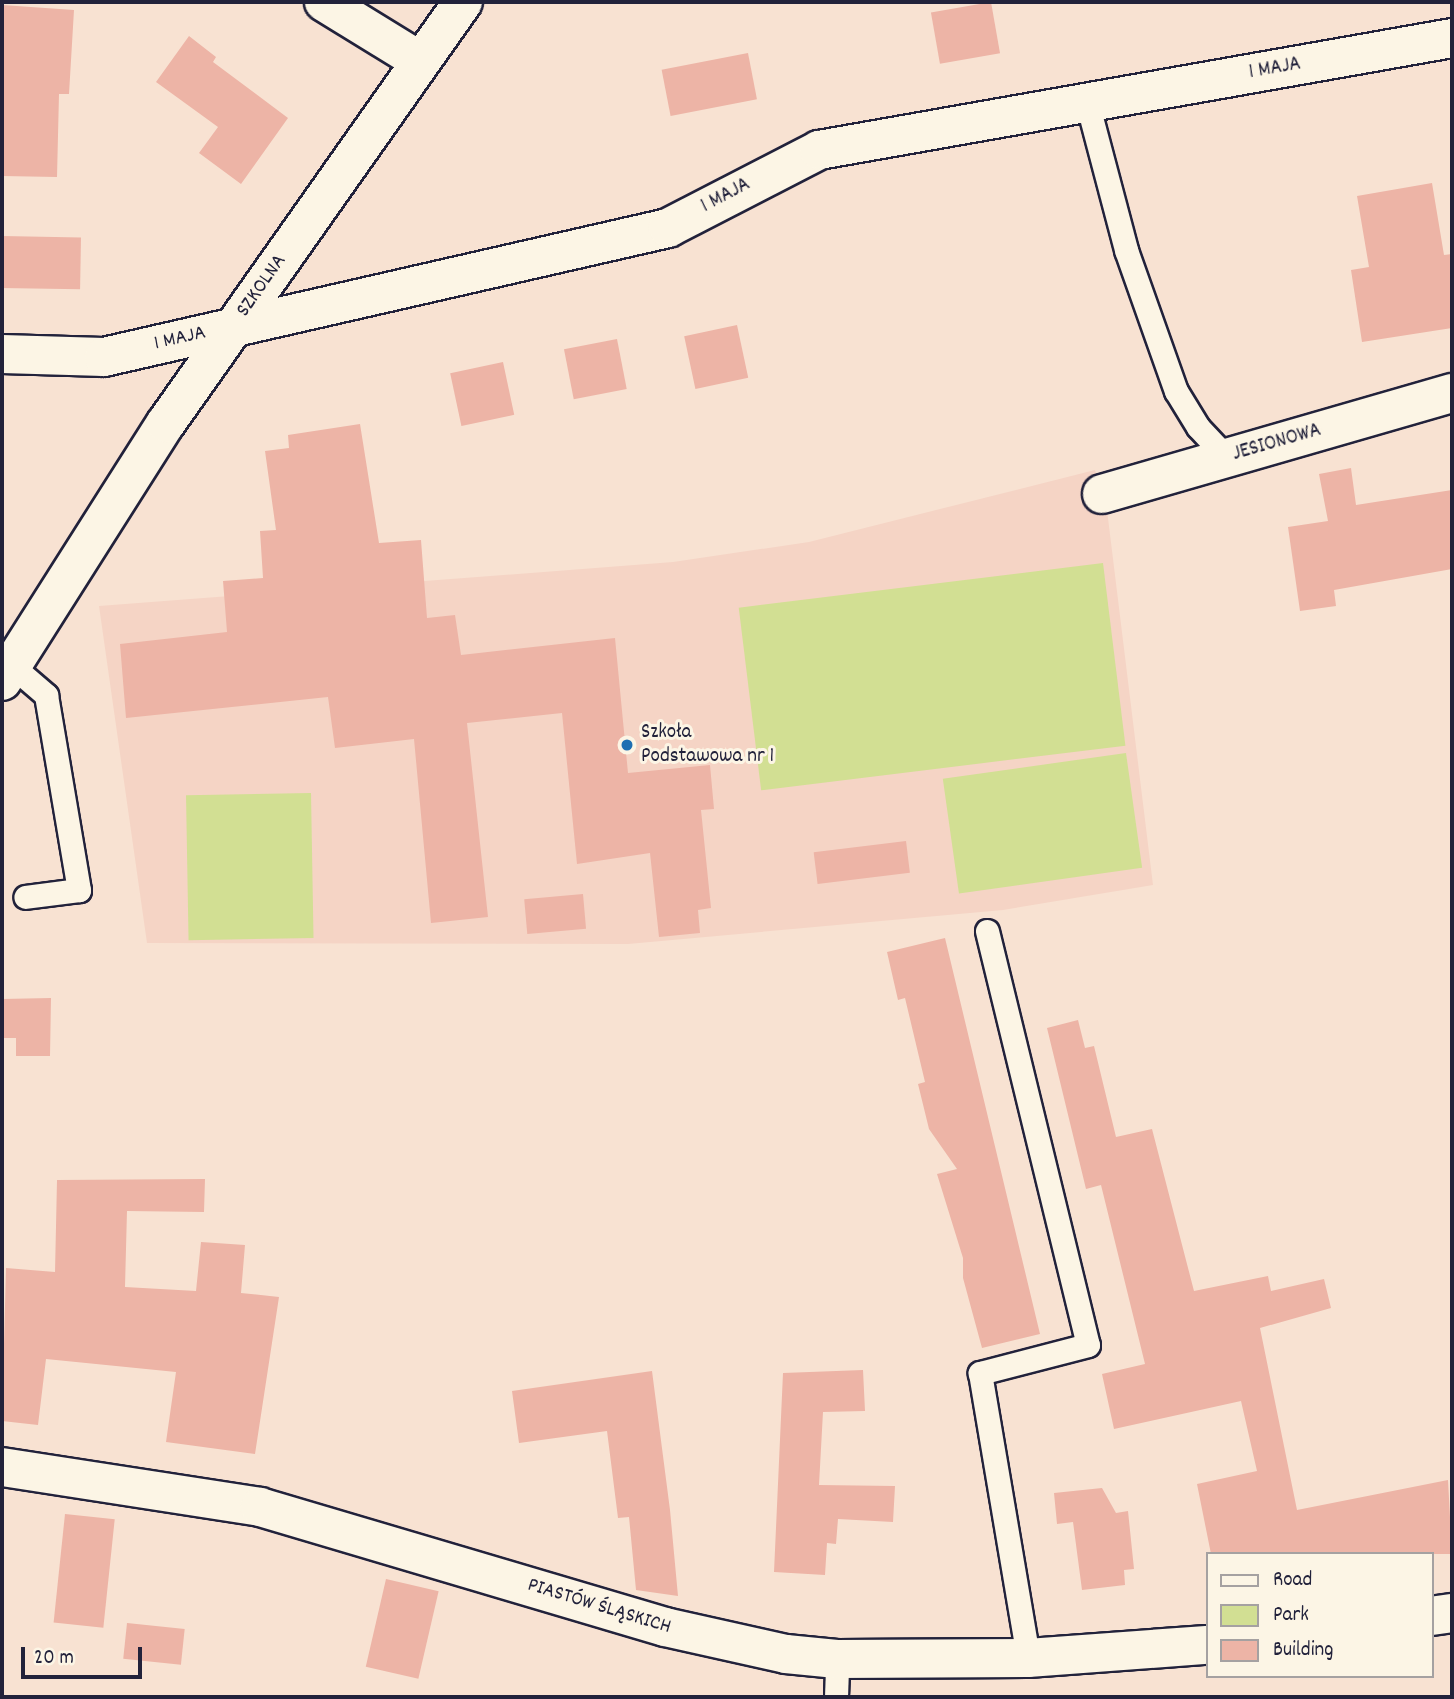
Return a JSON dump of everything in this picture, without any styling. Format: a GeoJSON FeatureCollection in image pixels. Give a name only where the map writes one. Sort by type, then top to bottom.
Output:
{"type":"FeatureCollection","features":[{"type":"Feature","properties":{"kind":"street"},"geometry":{"type":"LineString","coordinates":[[324,2],[420,61]]}},
{"type":"Feature","properties":{"kind":"street","name":"SZKOLNA"},"geometry":{"type":"LineString","coordinates":[[6,673],[233,327],[463,2]]}},
{"type":"Feature","properties":{"kind":"street","name":"1 MAJA"},"geometry":{"type":"LineString","coordinates":[[2,354],[104,357],[668,228],[819,150],[1452,37]]}},
{"type":"Feature","properties":{"kind":"street","name":"JESIONOWA"},"geometry":{"type":"LineString","coordinates":[[1102,494],[1452,393]]}},
{"type":"Feature","properties":{"kind":"street","name":"PIASTÓW ŚLĄSKICH"},"geometry":{"type":"LineString","coordinates":[[2,1467],[260,1507],[665,1627],[786,1654],[837,1659],[1028,1658],[1206,1645]]}},
{"type":"Feature","properties":{"kind":"street"},"geometry":{"type":"LineString","coordinates":[[1433,1616],[1452,1613]]}},
{"type":"Feature","properties":{"kind":"lane"},"geometry":{"type":"LineString","coordinates":[[1087,102],[1126,250],[1176,391],[1198,427],[1227,458]]}},
{"type":"Feature","properties":{"kind":"lane"},"geometry":{"type":"LineString","coordinates":[[6,673],[46,695],[79,890],[25,897]]}},
{"type":"Feature","properties":{"kind":"lane"},"geometry":{"type":"LineString","coordinates":[[987,931],[1088,1345],[980,1373],[1028,1658]]}},
{"type":"Feature","properties":{"kind":"lane"},"geometry":{"type":"LineString","coordinates":[[836,1697],[837,1659]]}},
{"type":"Feature","properties":{"kind":"shaded area","name":"Szkoła Podstawowa nr 1"},"geometry":{"type":"Polygon","coordinates":[[[1095,470],[1107,510],[1153,885],[1003,910],[628,944],[147,943],[99,606],[673,562],[809,542],[1095,470]]]}},
{"type":"Feature","properties":{"kind":"green space"},"geometry":{"type":"Polygon","coordinates":[[[1103,563],[1125,746],[761,790],[739,608],[1103,563]]]}},
{"type":"Feature","properties":{"kind":"green space"},"geometry":{"type":"Polygon","coordinates":[[[1126,753],[1142,868],[959,894],[943,779],[1126,753]]]}},
{"type":"Feature","properties":{"kind":"green space"},"geometry":{"type":"Polygon","coordinates":[[[311,793],[314,938],[189,940],[186,795],[311,793]]]}},
{"type":"Feature","properties":{"kind":"building"},"geometry":{"type":"Polygon","coordinates":[[[991,2],[1000,53],[940,64],[931,13],[991,2]]]}},
{"type":"Feature","properties":{"kind":"building"},"geometry":{"type":"Polygon","coordinates":[[[2,5],[74,10],[69,94],[59,94],[57,177],[2,176],[2,5]]]}},
{"type":"Feature","properties":{"kind":"building"},"geometry":{"type":"Polygon","coordinates":[[[189,36],[216,57],[213,62],[288,118],[241,184],[199,153],[218,127],[156,82],[189,36]]]}},
{"type":"Feature","properties":{"kind":"building"},"geometry":{"type":"Polygon","coordinates":[[[748,53],[757,99],[671,116],[662,70],[748,53]]]}},
{"type":"Feature","properties":{"kind":"building"},"geometry":{"type":"Polygon","coordinates":[[[1432,183],[1444,255],[1452,254],[1452,328],[1362,342],[1351,270],[1369,267],[1357,196],[1432,183]]]}},
{"type":"Feature","properties":{"kind":"building"},"geometry":{"type":"Polygon","coordinates":[[[2,236],[81,237],[80,289],[2,288],[2,236]]]}},
{"type":"Feature","properties":{"kind":"building"},"geometry":{"type":"Polygon","coordinates":[[[737,325],[748,378],[695,389],[684,336],[737,325]]]}},
{"type":"Feature","properties":{"kind":"building"},"geometry":{"type":"Polygon","coordinates":[[[617,339],[627,389],[574,399],[564,349],[617,339]]]}},
{"type":"Feature","properties":{"kind":"building"},"geometry":{"type":"Polygon","coordinates":[[[503,362],[514,415],[461,426],[450,373],[503,362]]]}},
{"type":"Feature","properties":{"kind":"building"},"geometry":{"type":"Polygon","coordinates":[[[360,424],[379,543],[421,540],[427,618],[455,615],[461,655],[615,638],[628,773],[710,765],[714,809],[701,810],[711,908],[698,910],[700,933],[659,937],[650,853],[577,864],[562,713],[467,723],[488,917],[431,923],[414,739],[335,748],[328,697],[126,718],[120,644],[227,632],[223,581],[263,578],[260,531],[276,530],[265,451],[289,448],[288,435],[360,424]]]}},
{"type":"Feature","properties":{"kind":"building"},"geometry":{"type":"Polygon","coordinates":[[[1351,468],[1356,505],[1452,490],[1452,569],[1334,590],[1336,606],[1300,611],[1288,527],[1328,521],[1319,474],[1351,468]]]}},
{"type":"Feature","properties":{"kind":"building"},"geometry":{"type":"Polygon","coordinates":[[[906,841],[910,873],[818,884],[814,852],[906,841]]]}},
{"type":"Feature","properties":{"kind":"building"},"geometry":{"type":"Polygon","coordinates":[[[583,894],[586,929],[527,934],[524,899],[583,894]]]}},
{"type":"Feature","properties":{"kind":"building"},"geometry":{"type":"Polygon","coordinates":[[[945,938],[1040,1334],[982,1348],[963,1278],[963,1258],[937,1174],[957,1169],[929,1129],[918,1084],[925,1082],[905,998],[898,1000],[887,952],[945,938]]]}},
{"type":"Feature","properties":{"kind":"building"},"geometry":{"type":"Polygon","coordinates":[[[51,998],[50,1056],[16,1056],[16,1038],[2,1038],[2,999],[51,998]]]}},
{"type":"Feature","properties":{"kind":"building"},"geometry":{"type":"Polygon","coordinates":[[[1078,1020],[1085,1048],[1094,1046],[1116,1137],[1152,1129],[1194,1291],[1268,1276],[1271,1291],[1324,1279],[1331,1308],[1260,1328],[1297,1510],[1448,1480],[1452,1554],[1211,1552],[1197,1484],[1257,1471],[1241,1401],[1114,1429],[1102,1374],[1145,1364],[1101,1185],[1086,1189],[1047,1028],[1078,1020]]]}},
{"type":"Feature","properties":{"kind":"building"},"geometry":{"type":"Polygon","coordinates":[[[205,1179],[204,1212],[127,1211],[125,1287],[196,1291],[201,1242],[245,1245],[241,1293],[279,1297],[255,1454],[166,1442],[176,1372],[46,1359],[38,1425],[2,1421],[6,1268],[55,1272],[57,1180],[205,1179]]]}},
{"type":"Feature","properties":{"kind":"building"},"geometry":{"type":"Polygon","coordinates":[[[863,1370],[865,1411],[823,1412],[819,1485],[895,1486],[893,1522],[838,1519],[836,1544],[827,1543],[825,1575],[774,1572],[783,1373],[863,1370]]]}},
{"type":"Feature","properties":{"kind":"building"},"geometry":{"type":"Polygon","coordinates":[[[652,1371],[678,1596],[636,1590],[629,1517],[618,1518],[607,1431],[519,1443],[512,1391],[652,1371]]]}},
{"type":"Feature","properties":{"kind":"building"},"geometry":{"type":"Polygon","coordinates":[[[1102,1488],[1116,1513],[1128,1511],[1134,1569],[1124,1570],[1125,1585],[1082,1590],[1073,1522],[1057,1524],[1054,1493],[1102,1488]]]}},
{"type":"Feature","properties":{"kind":"building"},"geometry":{"type":"Polygon","coordinates":[[[65,1514],[115,1519],[103,1628],[54,1622],[65,1514]]]}},
{"type":"Feature","properties":{"kind":"building"},"geometry":{"type":"Polygon","coordinates":[[[386,1579],[439,1591],[418,1679],[366,1667],[386,1579]]]}},
{"type":"Feature","properties":{"kind":"building"},"geometry":{"type":"Polygon","coordinates":[[[127,1623],[185,1629],[181,1665],[123,1659],[127,1623]]]}},
{"type":"Feature","properties":{"kind":"place","name":"Szkoła Podstawowa nr 1"},"geometry":{"type":"Point","coordinates":[627,745]}}]}
